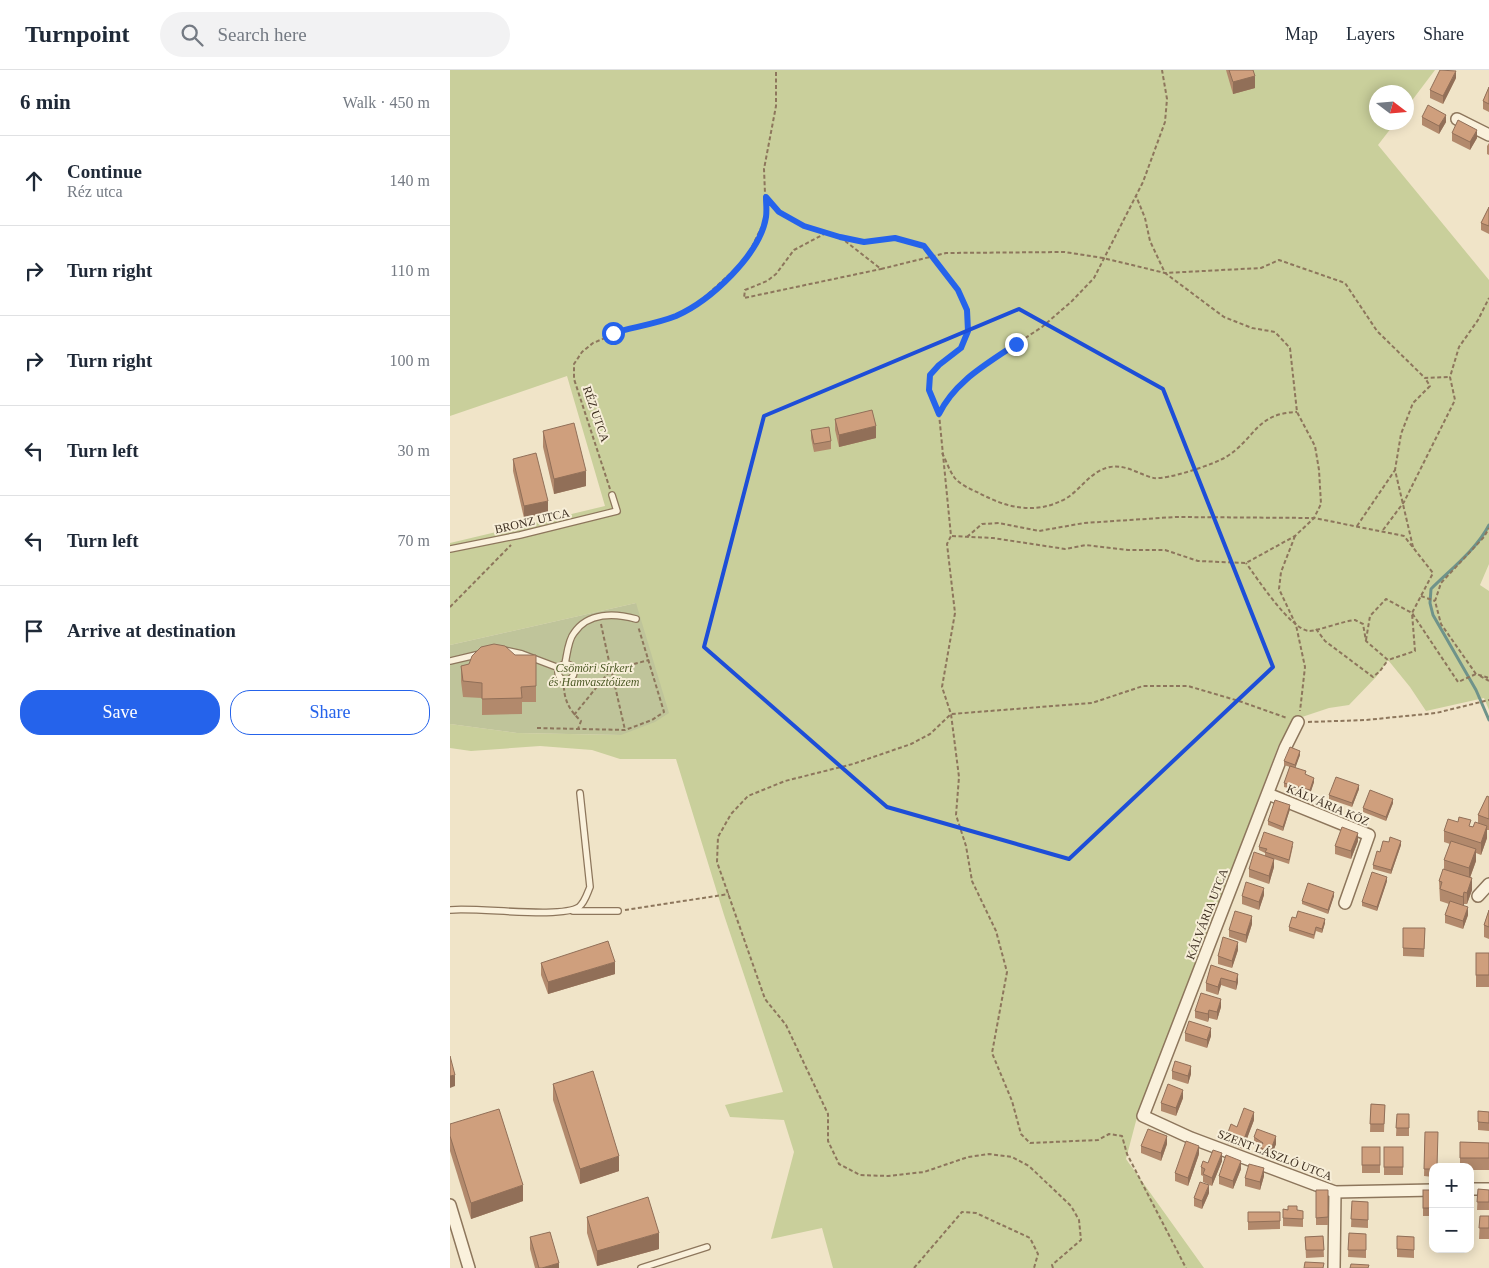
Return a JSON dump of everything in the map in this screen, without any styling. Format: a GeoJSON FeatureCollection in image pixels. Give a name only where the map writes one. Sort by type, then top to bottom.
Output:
{"type":"FeatureCollection","features":[{"type":"Feature","properties":{"kind":"street"},"geometry":{"type":"LineString","coordinates":[[1457,119],[1489,135]]}},
{"type":"Feature","properties":{"kind":"street","name":"KÁLVÁRIA UTCA"},"geometry":{"type":"LineString","coordinates":[[1143,1116],[1285,748],[1298,722]]}},
{"type":"Feature","properties":{"kind":"street","name":"KÁLVÁRIA KÖZ"},"geometry":{"type":"LineString","coordinates":[[1268,794],[1369,835],[1345,903]]}},
{"type":"Feature","properties":{"kind":"street"},"geometry":{"type":"LineString","coordinates":[[1478,896],[1489,884]]}},
{"type":"Feature","properties":{"kind":"street","name":"SZENT LÁSZLÓ UTCA"},"geometry":{"type":"LineString","coordinates":[[1143,1116],[1191,1138],[1335,1192],[1429,1190]]}},
{"type":"Feature","properties":{"kind":"street"},"geometry":{"type":"LineString","coordinates":[[1474,1189],[1489,1189]]}},
{"type":"Feature","properties":{"kind":"street"},"geometry":{"type":"LineString","coordinates":[[1334,1268],[1335,1192]]}},
{"type":"Feature","properties":{"kind":"street"},"geometry":{"type":"LineString","coordinates":[[450,1205],[470,1268]]}},
{"type":"Feature","properties":{"kind":"lane","name":"BRONZ UTCA"},"geometry":{"type":"LineString","coordinates":[[450,549],[520,535],[617,511],[612,495]]}},
{"type":"Feature","properties":{"kind":"lane"},"geometry":{"type":"LineString","coordinates":[[559,668],[565,664],[572,634],[580,626],[600,616],[616,614],[636,619]]}},
{"type":"Feature","properties":{"kind":"lane"},"geometry":{"type":"LineString","coordinates":[[496,652],[504,650],[522,654],[559,668]]}},
{"type":"Feature","properties":{"kind":"lane"},"geometry":{"type":"LineString","coordinates":[[450,660],[488,653]]}},
{"type":"Feature","properties":{"kind":"lane"},"geometry":{"type":"LineString","coordinates":[[559,668],[558,673],[564,680],[569,680],[574,672],[570,665],[565,664]]}},
{"type":"Feature","properties":{"kind":"lane"},"geometry":{"type":"LineString","coordinates":[[570,911],[580,906],[586,899],[590,887],[580,793]]}},
{"type":"Feature","properties":{"kind":"lane"},"geometry":{"type":"LineString","coordinates":[[450,910],[488,909],[532,913],[618,910]]}},
{"type":"Feature","properties":{"kind":"lane"},"geometry":{"type":"LineString","coordinates":[[641,1268],[707,1247]]}},
{"type":"Feature","properties":{"kind":"path","name":"RÉZ UTCA"},"geometry":{"type":"LineString","coordinates":[[612,495],[574,379],[574,364],[582,352],[593,343],[629,328],[675,316],[708,296],[746,259],[766,218],[764,169],[776,106],[776,70]]}},
{"type":"Feature","properties":{"kind":"path"},"geometry":{"type":"LineString","coordinates":[[939,414],[947,398],[972,373],[1042,327],[1071,302],[1094,278],[1136,196],[1165,122],[1167,99],[1162,70]]}},
{"type":"Feature","properties":{"kind":"path"},"geometry":{"type":"LineString","coordinates":[[951,536],[1065,549],[1086,545],[1128,550],[1165,550],[1198,560],[1246,562],[1295,536],[1314,518],[1320,504],[1321,492],[1315,446],[1297,412],[1290,348],[1275,332],[1252,328],[1224,317],[1164,273],[1150,241],[1145,218],[1136,196]]}},
{"type":"Feature","properties":{"kind":"path"},"geometry":{"type":"LineString","coordinates":[[766,197],[779,212],[804,226],[864,242],[895,238],[924,246],[958,290],[967,310],[968,331],[961,348],[939,365],[930,375],[929,390],[939,414],[951,536],[947,544],[955,613],[942,687],[951,714],[959,777],[956,815],[966,846],[972,881],[996,931],[1007,972],[992,1053],[1012,1101],[1021,1134],[1030,1143],[1098,1140],[1109,1134],[1122,1136],[1127,1154],[1186,1268]]}},
{"type":"Feature","properties":{"kind":"path"},"geometry":{"type":"LineString","coordinates":[[827,233],[794,250],[776,274],[767,281],[745,290],[744,298],[946,253],[1065,252],[1103,258],[1164,273],[1262,268],[1279,260],[1345,283],[1377,331],[1425,378],[1430,386],[1413,403],[1402,434],[1395,470],[1414,548]]}},
{"type":"Feature","properties":{"kind":"path"},"geometry":{"type":"LineString","coordinates":[[840,237],[881,269]]}},
{"type":"Feature","properties":{"kind":"path"},"geometry":{"type":"LineString","coordinates":[[1383,530],[1402,504],[1455,400],[1450,378],[1460,347],[1478,320],[1489,298]]}},
{"type":"Feature","properties":{"kind":"path"},"geometry":{"type":"LineString","coordinates":[[1425,378],[1450,378]]}},
{"type":"Feature","properties":{"kind":"path"},"geometry":{"type":"LineString","coordinates":[[942,451],[954,477],[968,488],[1004,506],[1024,509],[1043,508],[1066,498],[1088,477],[1110,467],[1130,469],[1155,478],[1178,474],[1226,457],[1264,421],[1281,412],[1297,412]]}},
{"type":"Feature","properties":{"kind":"path"},"geometry":{"type":"LineString","coordinates":[[1357,526],[1395,470]]}},
{"type":"Feature","properties":{"kind":"path"},"geometry":{"type":"LineString","coordinates":[[967,537],[982,524],[999,523],[1039,531],[1084,523],[1176,517],[1314,518],[1383,530],[1404,536],[1433,573],[1412,613],[1415,651],[1388,660],[1380,671],[1372,676],[1324,641],[1316,629]]}},
{"type":"Feature","properties":{"kind":"path"},"geometry":{"type":"LineString","coordinates":[[1489,528],[1484,537],[1441,582],[1434,600],[1442,624],[1476,674],[1489,680]]}},
{"type":"Feature","properties":{"kind":"path"},"geometry":{"type":"LineString","coordinates":[[450,608],[493,566],[520,535]]}},
{"type":"Feature","properties":{"kind":"path"},"geometry":{"type":"LineString","coordinates":[[1295,536],[1281,572],[1279,589],[1296,625],[1305,667],[1298,722]]}},
{"type":"Feature","properties":{"kind":"path"},"geometry":{"type":"LineString","coordinates":[[1246,562],[1269,594],[1296,625],[1309,631],[1355,620],[1363,624],[1366,641],[1388,660]]}},
{"type":"Feature","properties":{"kind":"path"},"geometry":{"type":"LineString","coordinates":[[1421,596],[1434,600]]}},
{"type":"Feature","properties":{"kind":"path"},"geometry":{"type":"LineString","coordinates":[[1366,641],[1370,616],[1386,599],[1412,613],[1458,682],[1476,674]]}},
{"type":"Feature","properties":{"kind":"path"},"geometry":{"type":"LineString","coordinates":[[574,715],[610,666],[600,616]]}},
{"type":"Feature","properties":{"kind":"path"},"geometry":{"type":"LineString","coordinates":[[537,728],[625,730],[652,720],[664,712],[636,619]]}},
{"type":"Feature","properties":{"kind":"path"},"geometry":{"type":"LineString","coordinates":[[625,730],[612,673],[615,669],[648,660]]}},
{"type":"Feature","properties":{"kind":"path"},"geometry":{"type":"LineString","coordinates":[[610,666],[615,669]]}},
{"type":"Feature","properties":{"kind":"path"},"geometry":{"type":"LineString","coordinates":[[574,672],[608,671],[612,673]]}},
{"type":"Feature","properties":{"kind":"path"},"geometry":{"type":"LineString","coordinates":[[564,680],[565,699],[574,715],[581,721],[578,729]]}},
{"type":"Feature","properties":{"kind":"path"},"geometry":{"type":"LineString","coordinates":[[1053,1268],[1052,1265],[1081,1240],[1079,1220],[1070,1206],[1048,1182],[1029,1166],[1012,1157],[989,1154],[968,1157],[924,1172],[888,1176],[860,1175],[839,1164],[828,1141],[828,1114],[786,1025],[765,999],[717,862],[718,837],[731,814],[748,796],[785,781],[853,764],[911,744],[930,734],[951,714],[1092,703],[1143,686],[1188,686],[1239,701],[1298,722],[1366,720],[1436,714],[1488,700]]}},
{"type":"Feature","properties":{"kind":"path"},"geometry":{"type":"LineString","coordinates":[[618,910],[729,894]]}},
{"type":"Feature","properties":{"kind":"path"},"geometry":{"type":"LineString","coordinates":[[914,1268],[962,1212],[976,1213],[1030,1238],[1038,1254],[1034,1268]]}},
{"type":"Feature","properties":{"kind":"highlighted area"},"geometry":{"type":"Polygon","coordinates":[[[1019,309],[1163,389],[1273,667],[1069,859],[887,807],[704,647],[764,416],[1019,309]]]}},
{"type":"Feature","properties":{"kind":"green space"},"geometry":{"type":"Polygon","coordinates":[[[450,70],[1435,70],[1414,98],[1414,85],[1369,85],[1369,130],[1390,130],[1378,145],[1489,280],[1489,564],[1480,585],[1489,591],[1489,710],[1484,698],[1426,711],[1410,687],[1388,660],[1376,677],[1349,705],[1329,708],[1299,718],[1298,722],[1279,744],[1136,1121],[1126,1159],[1204,1268],[833,1268],[822,1228],[771,1239],[794,1152],[784,1120],[730,1117],[725,1105],[783,1092],[724,915],[676,759],[620,759],[592,750],[540,746],[471,751],[450,748],[450,724],[517,733],[621,735],[636,603],[450,645],[450,543],[605,506],[567,376],[450,416],[450,70]]]}},
{"type":"Feature","properties":{"kind":"green space","name":"Csömöri Sírkert és Hamvasztóüzem"},"geometry":{"type":"Polygon","coordinates":[[[636,603],[669,713],[655,722],[621,735],[517,733],[450,724],[450,645],[636,603]]]}},
{"type":"Feature","properties":{"kind":"building"},"geometry":{"type":"Polygon","coordinates":[[[1229,70],[1253,70],[1255,76],[1233,82],[1229,70]]]}},
{"type":"Feature","properties":{"kind":"building"},"geometry":{"type":"Polygon","coordinates":[[[1440,70],[1456,71],[1443,96],[1430,90],[1440,70]]]}},
{"type":"Feature","properties":{"kind":"building"},"geometry":{"type":"Polygon","coordinates":[[[1489,87],[1489,104],[1483,101],[1489,87]]]}},
{"type":"Feature","properties":{"kind":"building"},"geometry":{"type":"Polygon","coordinates":[[[1428,105],[1446,115],[1439,126],[1422,117],[1428,105]]]}},
{"type":"Feature","properties":{"kind":"building"},"geometry":{"type":"Polygon","coordinates":[[[1458,120],[1477,130],[1470,142],[1452,133],[1458,120]]]}},
{"type":"Feature","properties":{"kind":"building"},"geometry":{"type":"Polygon","coordinates":[[[1489,207],[1489,226],[1481,223],[1489,207]]]}},
{"type":"Feature","properties":{"kind":"building"},"geometry":{"type":"Polygon","coordinates":[[[872,410],[876,426],[839,435],[835,419],[872,410]]]}},
{"type":"Feature","properties":{"kind":"building"},"geometry":{"type":"Polygon","coordinates":[[[574,423],[586,471],[554,479],[543,431],[574,423]]]}},
{"type":"Feature","properties":{"kind":"building"},"geometry":{"type":"Polygon","coordinates":[[[829,427],[831,441],[814,444],[811,430],[829,427]]]}},
{"type":"Feature","properties":{"kind":"building"},"geometry":{"type":"Polygon","coordinates":[[[536,453],[548,501],[524,506],[513,459],[536,453]]]}},
{"type":"Feature","properties":{"kind":"building"},"geometry":{"type":"Polygon","coordinates":[[[494,644],[505,646],[515,655],[536,655],[536,686],[521,687],[522,698],[482,699],[482,683],[463,681],[461,666],[469,664],[472,656],[481,647],[494,644]]]}},
{"type":"Feature","properties":{"kind":"building"},"geometry":{"type":"Polygon","coordinates":[[[1290,747],[1300,751],[1295,765],[1284,761],[1290,747]]]}},
{"type":"Feature","properties":{"kind":"building"},"geometry":{"type":"Polygon","coordinates":[[[1290,766],[1306,771],[1305,774],[1314,778],[1310,790],[1284,783],[1290,766]]]}},
{"type":"Feature","properties":{"kind":"building"},"geometry":{"type":"Polygon","coordinates":[[[1336,777],[1359,785],[1352,803],[1329,795],[1336,777]]]}},
{"type":"Feature","properties":{"kind":"building"},"geometry":{"type":"Polygon","coordinates":[[[1370,790],[1393,799],[1386,817],[1363,808],[1370,790]]]}},
{"type":"Feature","properties":{"kind":"building"},"geometry":{"type":"Polygon","coordinates":[[[1487,796],[1489,797],[1489,819],[1478,815],[1487,796]]]}},
{"type":"Feature","properties":{"kind":"building"},"geometry":{"type":"Polygon","coordinates":[[[1275,800],[1290,805],[1283,827],[1268,821],[1275,800]]]}},
{"type":"Feature","properties":{"kind":"building"},"geometry":{"type":"Polygon","coordinates":[[[1459,817],[1471,820],[1469,826],[1473,827],[1475,822],[1487,826],[1481,843],[1444,831],[1448,819],[1458,822],[1459,817]]]}},
{"type":"Feature","properties":{"kind":"building"},"geometry":{"type":"Polygon","coordinates":[[[1342,827],[1358,833],[1351,851],[1335,846],[1342,827]]]}},
{"type":"Feature","properties":{"kind":"building"},"geometry":{"type":"Polygon","coordinates":[[[1264,832],[1293,842],[1289,860],[1265,852],[1267,849],[1259,847],[1264,832]]]}},
{"type":"Feature","properties":{"kind":"building"},"geometry":{"type":"Polygon","coordinates":[[[1390,837],[1401,841],[1391,870],[1373,865],[1377,851],[1380,852],[1383,841],[1389,842],[1390,837]]]}},
{"type":"Feature","properties":{"kind":"building"},"geometry":{"type":"Polygon","coordinates":[[[1451,841],[1476,849],[1469,868],[1444,860],[1451,841]]]}},
{"type":"Feature","properties":{"kind":"building"},"geometry":{"type":"Polygon","coordinates":[[[1254,852],[1274,859],[1269,876],[1249,869],[1254,852]]]}},
{"type":"Feature","properties":{"kind":"building"},"geometry":{"type":"Polygon","coordinates":[[[1443,869],[1472,878],[1467,893],[1464,892],[1463,897],[1440,889],[1442,882],[1439,881],[1443,869]]]}},
{"type":"Feature","properties":{"kind":"building"},"geometry":{"type":"Polygon","coordinates":[[[1372,872],[1387,877],[1377,907],[1362,902],[1372,872]]]}},
{"type":"Feature","properties":{"kind":"building"},"geometry":{"type":"Polygon","coordinates":[[[1246,882],[1264,888],[1259,902],[1242,896],[1246,882]]]}},
{"type":"Feature","properties":{"kind":"building"},"geometry":{"type":"Polygon","coordinates":[[[1308,883],[1334,892],[1328,910],[1302,901],[1308,883]]]}},
{"type":"Feature","properties":{"kind":"building"},"geometry":{"type":"Polygon","coordinates":[[[1450,901],[1468,907],[1463,921],[1445,915],[1450,901]]]}},
{"type":"Feature","properties":{"kind":"building"},"geometry":{"type":"Polygon","coordinates":[[[1489,910],[1489,927],[1484,925],[1489,910]]]}},
{"type":"Feature","properties":{"kind":"building"},"geometry":{"type":"Polygon","coordinates":[[[1235,911],[1252,916],[1246,935],[1229,930],[1235,911]]]}},
{"type":"Feature","properties":{"kind":"building"},"geometry":{"type":"Polygon","coordinates":[[[1298,911],[1325,919],[1322,929],[1316,927],[1314,935],[1289,927],[1292,917],[1296,918],[1298,911]]]}},
{"type":"Feature","properties":{"kind":"building"},"geometry":{"type":"Polygon","coordinates":[[[1403,928],[1425,928],[1424,949],[1403,948],[1403,928]]]}},
{"type":"Feature","properties":{"kind":"building"},"geometry":{"type":"Polygon","coordinates":[[[1223,937],[1238,942],[1232,961],[1218,956],[1223,937]]]}},
{"type":"Feature","properties":{"kind":"building"},"geometry":{"type":"Polygon","coordinates":[[[608,941],[615,962],[548,982],[541,963],[608,941]]]}},
{"type":"Feature","properties":{"kind":"building"},"geometry":{"type":"Polygon","coordinates":[[[1476,953],[1489,953],[1489,975],[1476,975],[1476,953]]]}},
{"type":"Feature","properties":{"kind":"building"},"geometry":{"type":"Polygon","coordinates":[[[1211,965],[1238,974],[1236,982],[1221,978],[1218,987],[1206,983],[1211,965]]]}},
{"type":"Feature","properties":{"kind":"building"},"geometry":{"type":"Polygon","coordinates":[[[1201,993],[1221,999],[1217,1012],[1209,1010],[1208,1014],[1195,1011],[1201,993]]]}},
{"type":"Feature","properties":{"kind":"building"},"geometry":{"type":"Polygon","coordinates":[[[1189,1021],[1211,1028],[1207,1040],[1185,1033],[1189,1021]]]}},
{"type":"Feature","properties":{"kind":"building"},"geometry":{"type":"Polygon","coordinates":[[[450,1056],[455,1075],[450,1076],[450,1056]]]}},
{"type":"Feature","properties":{"kind":"building"},"geometry":{"type":"Polygon","coordinates":[[[1175,1061],[1191,1066],[1188,1076],[1172,1071],[1175,1061]]]}},
{"type":"Feature","properties":{"kind":"building"},"geometry":{"type":"Polygon","coordinates":[[[593,1071],[619,1156],[580,1169],[553,1084],[593,1071]]]}},
{"type":"Feature","properties":{"kind":"building"},"geometry":{"type":"Polygon","coordinates":[[[1168,1084],[1183,1090],[1176,1108],[1161,1103],[1168,1084]]]}},
{"type":"Feature","properties":{"kind":"building"},"geometry":{"type":"Polygon","coordinates":[[[1371,1104],[1385,1105],[1384,1124],[1370,1124],[1371,1104]]]}},
{"type":"Feature","properties":{"kind":"building"},"geometry":{"type":"Polygon","coordinates":[[[1244,1108],[1254,1112],[1243,1142],[1227,1135],[1231,1124],[1237,1127],[1244,1108]]]}},
{"type":"Feature","properties":{"kind":"building"},"geometry":{"type":"Polygon","coordinates":[[[499,1109],[523,1185],[471,1203],[450,1136],[450,1124],[499,1109]]]}},
{"type":"Feature","properties":{"kind":"building"},"geometry":{"type":"Polygon","coordinates":[[[1478,1111],[1489,1112],[1489,1123],[1478,1122],[1478,1111]]]}},
{"type":"Feature","properties":{"kind":"building"},"geometry":{"type":"Polygon","coordinates":[[[1397,1114],[1409,1114],[1409,1128],[1396,1128],[1397,1114]]]}},
{"type":"Feature","properties":{"kind":"building"},"geometry":{"type":"Polygon","coordinates":[[[1148,1129],[1167,1136],[1161,1153],[1141,1146],[1148,1129]]]}},
{"type":"Feature","properties":{"kind":"building"},"geometry":{"type":"Polygon","coordinates":[[[1257,1129],[1276,1136],[1270,1152],[1261,1148],[1263,1143],[1254,1137],[1257,1129]]]}},
{"type":"Feature","properties":{"kind":"building"},"geometry":{"type":"Polygon","coordinates":[[[1425,1132],[1438,1132],[1437,1163],[1429,1163],[1429,1169],[1424,1169],[1425,1132]]]}},
{"type":"Feature","properties":{"kind":"building"},"geometry":{"type":"Polygon","coordinates":[[[1186,1141],[1199,1146],[1188,1178],[1175,1173],[1186,1141]]]}},
{"type":"Feature","properties":{"kind":"building"},"geometry":{"type":"Polygon","coordinates":[[[1460,1142],[1489,1143],[1489,1158],[1460,1158],[1460,1142]]]}},
{"type":"Feature","properties":{"kind":"building"},"geometry":{"type":"Polygon","coordinates":[[[1362,1147],[1380,1147],[1380,1165],[1362,1165],[1362,1147]]]}},
{"type":"Feature","properties":{"kind":"building"},"geometry":{"type":"Polygon","coordinates":[[[1384,1147],[1403,1147],[1403,1167],[1384,1167],[1384,1147]]]}},
{"type":"Feature","properties":{"kind":"building"},"geometry":{"type":"Polygon","coordinates":[[[1213,1150],[1222,1153],[1212,1178],[1203,1174],[1205,1169],[1201,1167],[1203,1161],[1208,1163],[1213,1150]]]}},
{"type":"Feature","properties":{"kind":"building"},"geometry":{"type":"Polygon","coordinates":[[[1226,1155],[1241,1161],[1233,1181],[1219,1176],[1226,1155]]]}},
{"type":"Feature","properties":{"kind":"building"},"geometry":{"type":"Polygon","coordinates":[[[1249,1164],[1264,1168],[1260,1182],[1245,1178],[1249,1164]]]}},
{"type":"Feature","properties":{"kind":"building"},"geometry":{"type":"Polygon","coordinates":[[[1200,1182],[1209,1185],[1202,1201],[1194,1198],[1200,1182]]]}},
{"type":"Feature","properties":{"kind":"building"},"geometry":{"type":"Polygon","coordinates":[[[1478,1189],[1489,1190],[1489,1202],[1477,1202],[1478,1189]]]}},
{"type":"Feature","properties":{"kind":"building"},"geometry":{"type":"Polygon","coordinates":[[[1316,1190],[1328,1190],[1328,1217],[1316,1218],[1316,1190]]]}},
{"type":"Feature","properties":{"kind":"building"},"geometry":{"type":"Polygon","coordinates":[[[1423,1190],[1429,1190],[1429,1208],[1423,1208],[1423,1190]]]}},
{"type":"Feature","properties":{"kind":"building"},"geometry":{"type":"Polygon","coordinates":[[[648,1197],[659,1233],[597,1251],[587,1217],[648,1197]]]}},
{"type":"Feature","properties":{"kind":"building"},"geometry":{"type":"Polygon","coordinates":[[[1352,1201],[1368,1202],[1368,1220],[1351,1219],[1352,1201]]]}},
{"type":"Feature","properties":{"kind":"building"},"geometry":{"type":"Polygon","coordinates":[[[1288,1206],[1297,1206],[1297,1210],[1303,1211],[1303,1219],[1283,1218],[1283,1209],[1288,1210],[1288,1206]]]}},
{"type":"Feature","properties":{"kind":"building"},"geometry":{"type":"Polygon","coordinates":[[[1248,1212],[1280,1212],[1280,1221],[1248,1222],[1248,1212]]]}},
{"type":"Feature","properties":{"kind":"building"},"geometry":{"type":"Polygon","coordinates":[[[1480,1216],[1489,1216],[1489,1228],[1479,1228],[1480,1216]]]}},
{"type":"Feature","properties":{"kind":"building"},"geometry":{"type":"Polygon","coordinates":[[[550,1232],[559,1263],[539,1268],[530,1237],[550,1232]]]}},
{"type":"Feature","properties":{"kind":"building"},"geometry":{"type":"Polygon","coordinates":[[[1349,1233],[1366,1234],[1366,1250],[1348,1250],[1349,1233]]]}},
{"type":"Feature","properties":{"kind":"building"},"geometry":{"type":"Polygon","coordinates":[[[1323,1236],[1324,1250],[1306,1250],[1305,1237],[1323,1236]]]}},
{"type":"Feature","properties":{"kind":"building"},"geometry":{"type":"Polygon","coordinates":[[[1397,1236],[1414,1237],[1414,1250],[1397,1249],[1397,1236]]]}},
{"type":"Feature","properties":{"kind":"building"},"geometry":{"type":"Polygon","coordinates":[[[1305,1262],[1324,1263],[1323,1268],[1304,1268],[1305,1262]]]}},
{"type":"Feature","properties":{"kind":"building"},"geometry":{"type":"Polygon","coordinates":[[[1351,1264],[1369,1265],[1368,1268],[1350,1268],[1351,1264]]]}},
{"type":"Feature","properties":{"kind":"waterway"},"geometry":{"type":"LineString","coordinates":[[1489,525],[1470,551],[1431,589],[1430,603],[1433,615],[1476,690],[1489,720]]}},
{"type":"Feature","properties":{"kind":"route"},"geometry":{"type":"LineString","coordinates":[[613,333],[675,316],[695,306],[716,289],[746,259],[756,243],[766,218],[766,197],[779,212],[804,226],[864,242],[895,238],[924,246],[958,290],[967,310],[968,331],[961,348],[939,365],[930,375],[929,390],[939,414],[947,398],[972,373],[1016,344]]}}]}
